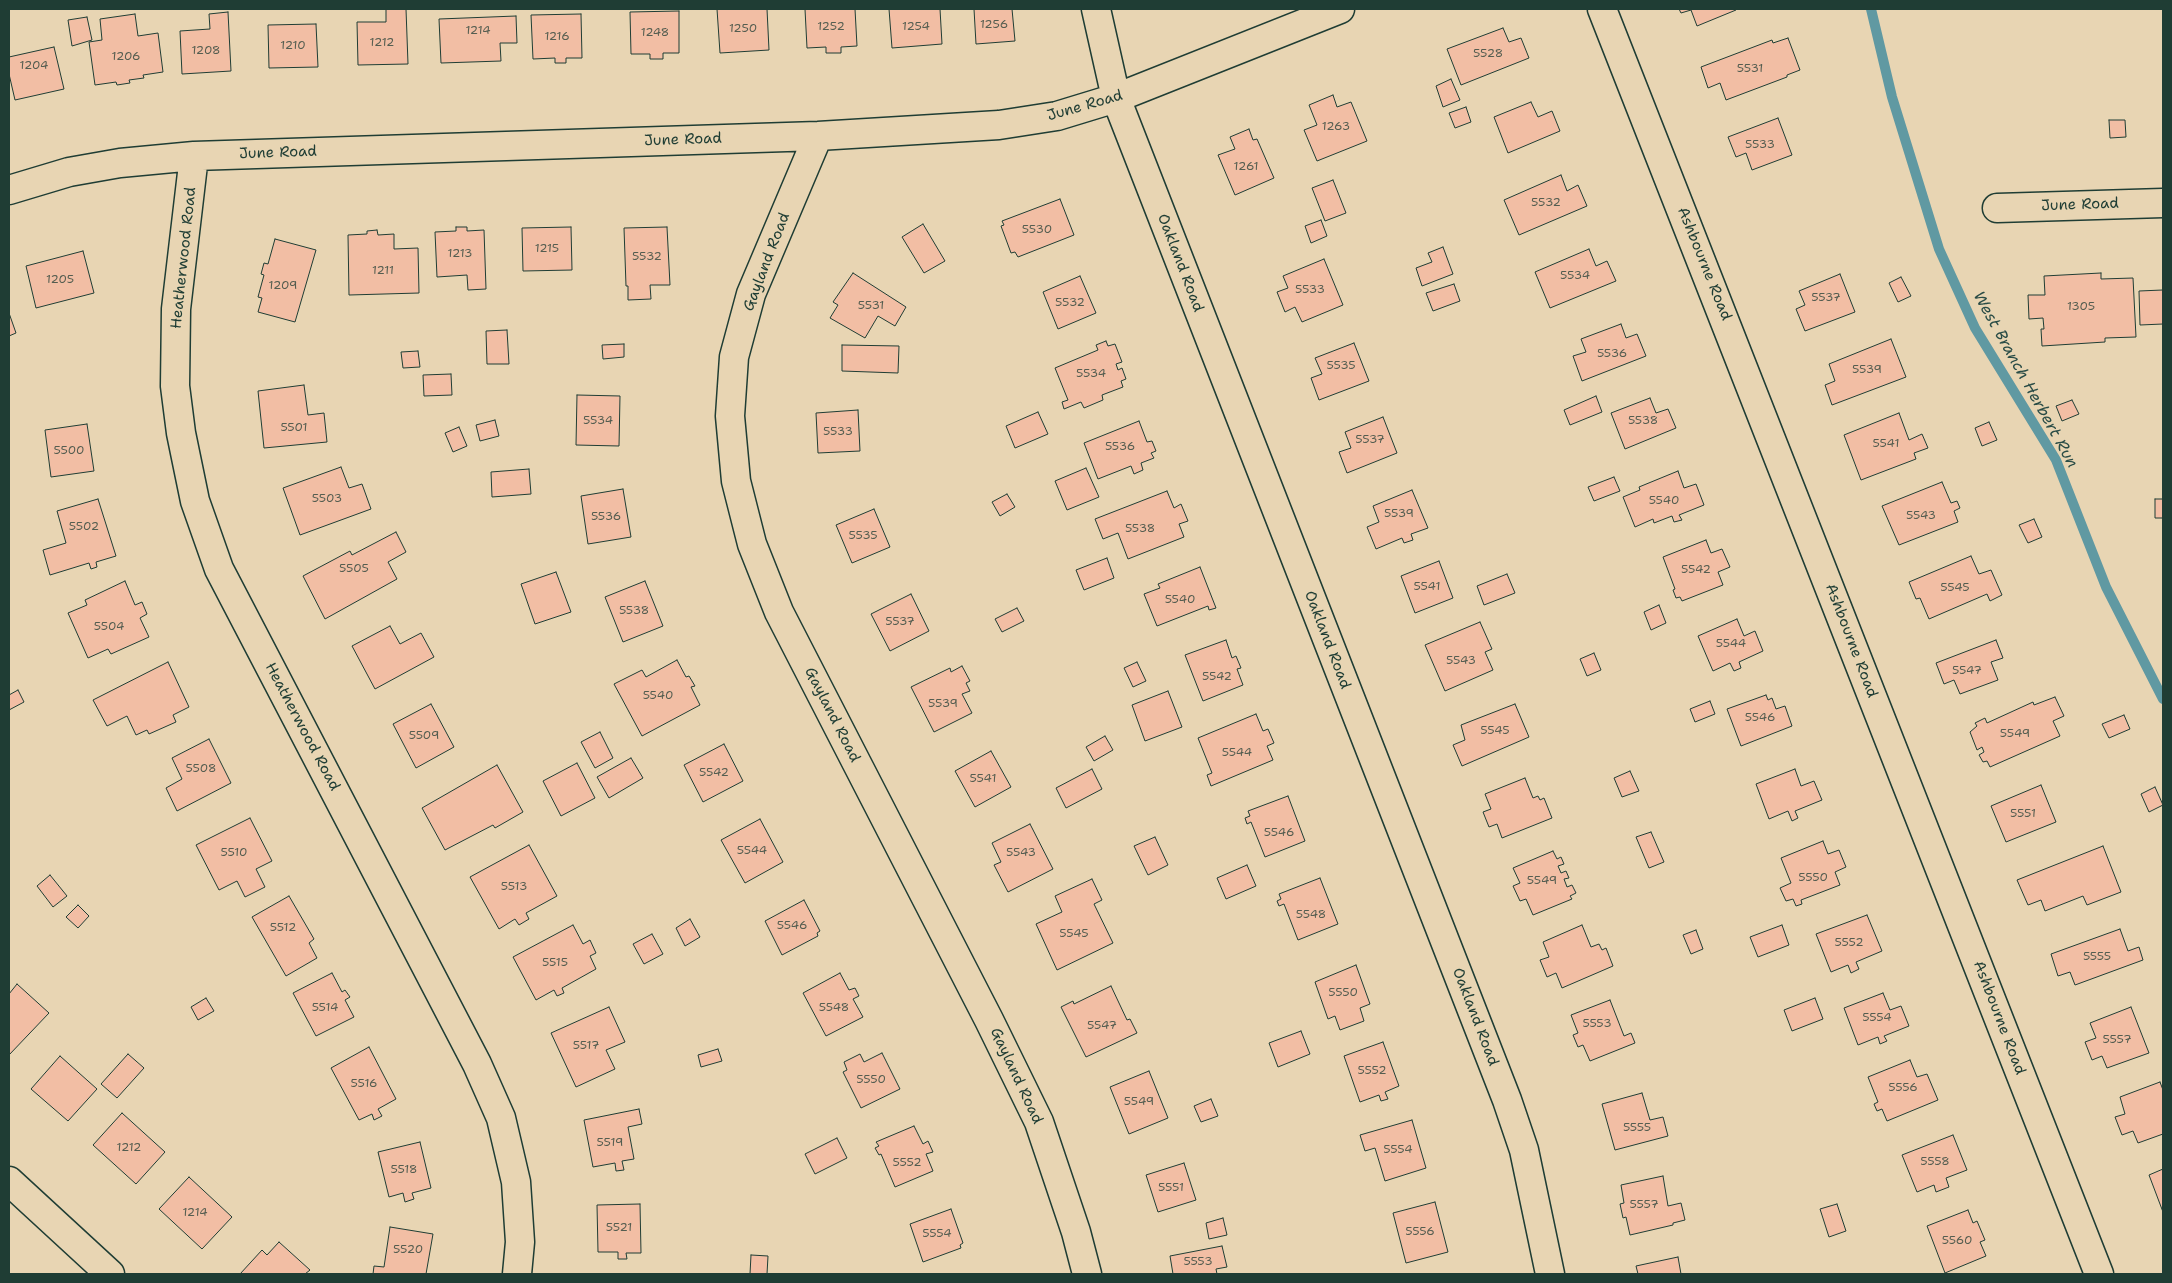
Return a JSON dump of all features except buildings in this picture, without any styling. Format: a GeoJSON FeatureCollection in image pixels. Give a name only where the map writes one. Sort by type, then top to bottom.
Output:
{"type":"FeatureCollection","features":[{"type":"Feature","properties":{"kind":"street","name":"Oakland Road"},"geometry":{"type":"LineString","coordinates":[[1096,9],[1116,98],[1507,1100],[1524,1150],[1550,1274]]}},
{"type":"Feature","properties":{"kind":"street","name":"June Road"},"geometry":{"type":"LineString","coordinates":[[9,190],[69,172],[120,163],[194,156],[818,136],[998,125],[1057,116],[1116,98],[1340,9]]}},
{"type":"Feature","properties":{"kind":"street","name":"Ashbourne Road"},"geometry":{"type":"LineString","coordinates":[[1602,9],[2099,1274]]}},
{"type":"Feature","properties":{"kind":"street","name":"Gayland Road"},"geometry":{"type":"LineString","coordinates":[[818,136],[751,294],[734,357],[730,416],[736,481],[752,544],[779,612],[990,1020],[1039,1122],[1076,1232],[1087,1274]]}},
{"type":"Feature","properties":{"kind":"street","name":"Heatherwood Road"},"geometry":{"type":"LineString","coordinates":[[194,156],[176,309],[175,386],[181,433],[195,501],[219,569],[477,1064],[501,1118],[516,1182],[520,1242],[517,1274]]}},
{"type":"Feature","properties":{"kind":"street","name":"June Road"},"geometry":{"type":"LineString","coordinates":[[1997,208],[2163,203]]}},
{"type":"Feature","properties":{"kind":"street"},"geometry":{"type":"LineString","coordinates":[[9,1181],[110,1274]]}},
{"type":"Feature","properties":{"kind":"waterway","name":"West Branch Herbert Run"},"geometry":{"type":"LineString","coordinates":[[1871,9],[1892,97],[1939,249],[1975,328],[2056,460],[2106,587],[2163,699]]}}]}
